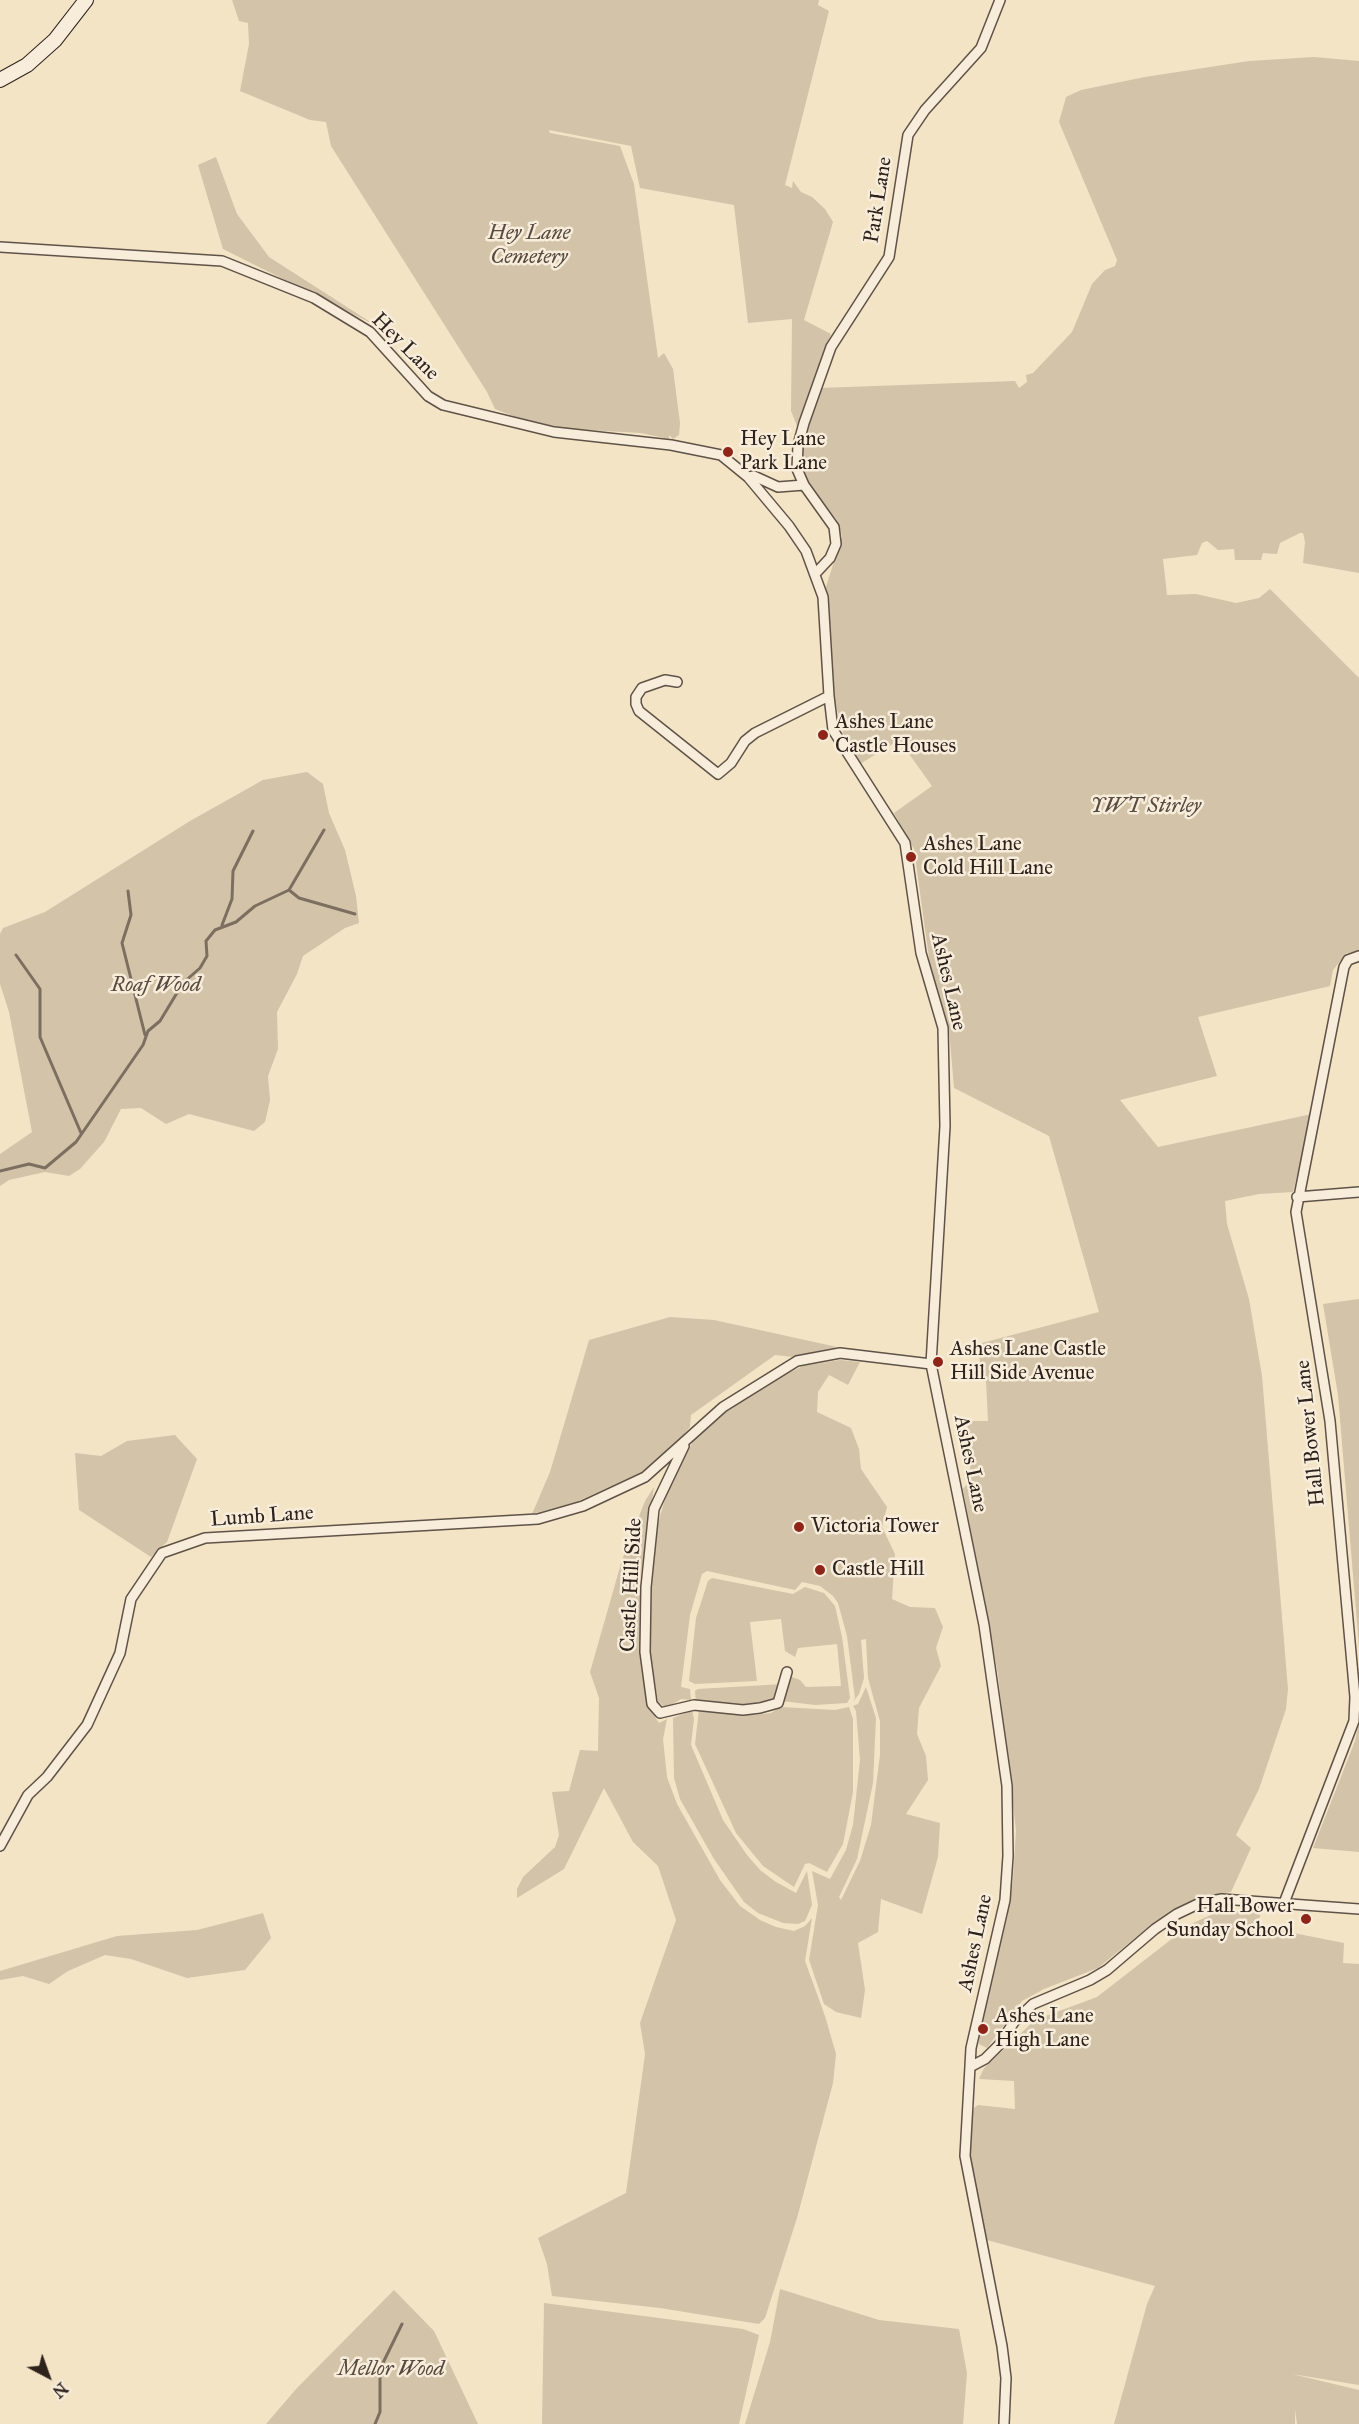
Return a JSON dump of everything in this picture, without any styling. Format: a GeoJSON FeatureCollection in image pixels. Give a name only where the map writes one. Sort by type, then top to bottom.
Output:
{"type":"FeatureCollection","features":[{"type":"Feature","properties":{"kind":"street"},"geometry":{"type":"LineString","coordinates":[[0,80],[27,66],[55,40],[86,0]]}},
{"type":"Feature","properties":{"kind":"street","name":"Park Lane"},"geometry":{"type":"LineString","coordinates":[[815,574],[830,558],[836,544],[834,527],[804,485],[797,469],[798,445],[804,423],[831,347],[889,257],[908,135],[925,110],[981,48],[1000,0]]}},
{"type":"Feature","properties":{"kind":"street","name":"Hey Lane"},"geometry":{"type":"LineString","coordinates":[[0,248],[222,261],[314,298],[370,332],[428,396],[443,405],[554,432],[671,445],[721,455],[748,477]]}},
{"type":"Feature","properties":{"kind":"street"},"geometry":{"type":"LineString","coordinates":[[748,477],[754,476],[778,487],[804,485]]}},
{"type":"Feature","properties":{"kind":"street","name":"Ashes Lane"},"geometry":{"type":"LineString","coordinates":[[748,477],[789,526],[806,551],[815,574],[823,597],[829,696],[834,730],[905,843],[921,953],[943,1028],[945,1126],[931,1364],[984,1625],[1007,1786],[1008,1856],[1005,1900],[971,2048],[965,2156],[1002,2346],[1006,2378],[1004,2424]]}},
{"type":"Feature","properties":{"kind":"street"},"geometry":{"type":"LineString","coordinates":[[677,682],[665,680],[642,688],[636,697],[639,711],[718,774],[731,763],[745,741],[755,733],[829,696]]}},
{"type":"Feature","properties":{"kind":"street","name":"Hall Bower Lane"},"geometry":{"type":"LineString","coordinates":[[1284,1903],[1354,1721],[1355,1696],[1330,1421],[1296,1212],[1297,1197],[1344,967],[1356,957]]}},
{"type":"Feature","properties":{"kind":"street"},"geometry":{"type":"LineString","coordinates":[[1297,1197],[1359,1192]]}},
{"type":"Feature","properties":{"kind":"street","name":"Castle Hill Side"},"geometry":{"type":"LineString","coordinates":[[787,1671],[778,1703],[760,1708],[743,1710],[694,1705],[660,1713],[652,1704],[645,1652],[646,1587],[654,1509],[683,1450],[685,1441],[723,1407],[797,1361],[840,1353],[931,1364]]}},
{"type":"Feature","properties":{"kind":"street","name":"Lumb Lane"},"geometry":{"type":"LineString","coordinates":[[0,1846],[28,1795],[47,1777],[87,1725],[120,1653],[131,1599],[162,1553],[205,1538],[538,1518],[583,1506],[645,1478],[672,1456],[685,1441]]}},
{"type":"Feature","properties":{"kind":"street"},"geometry":{"type":"LineString","coordinates":[[970,2067],[985,2059],[999,2045],[1014,2022],[1033,2004],[1090,1980],[1107,1970],[1176,1914],[1200,1903],[1222,1899],[1359,1909]]}},
{"type":"Feature","properties":{"kind":"green space","name":"Hey Lane Cemetery"},"geometry":{"type":"Polygon","coordinates":[[[232,0],[819,0],[818,5],[829,11],[785,185],[792,188],[793,181],[801,192],[812,197],[825,209],[833,222],[804,320],[831,334],[797,426],[791,411],[792,319],[748,323],[734,205],[640,188],[631,146],[549,130],[550,133],[620,146],[634,184],[658,358],[664,353],[673,369],[680,423],[679,435],[673,439],[669,435],[669,439],[641,433],[568,429],[518,418],[495,409],[487,392],[331,146],[326,122],[310,120],[240,91],[249,44],[248,23],[239,21],[232,0]]]}},
{"type":"Feature","properties":{"kind":"green space","name":"YWT Stirley"},"geometry":{"type":"Polygon","coordinates":[[[1314,57],[1359,61],[1359,573],[1303,563],[1305,542],[1303,533],[1280,543],[1277,554],[1263,553],[1261,560],[1235,560],[1234,549],[1218,550],[1207,541],[1202,543],[1197,555],[1163,559],[1167,595],[1196,594],[1236,603],[1259,598],[1270,589],[1359,678],[1359,952],[1347,953],[1333,970],[1330,986],[1198,1017],[1217,1076],[1120,1100],[1158,1147],[1312,1114],[1293,1192],[1259,1194],[1225,1201],[1227,1224],[1249,1299],[1262,1376],[1288,1689],[1286,1709],[1259,1789],[1236,1835],[1251,1848],[1231,1892],[1199,1898],[1174,1911],[1146,1929],[1098,1968],[1044,1989],[1022,2001],[987,2048],[979,2044],[979,2034],[1007,1918],[1013,1880],[1016,1830],[998,1675],[963,1489],[971,1479],[967,1421],[988,1421],[986,1381],[982,1381],[978,1344],[1099,1312],[1049,1136],[954,1088],[949,1029],[930,965],[914,849],[894,813],[932,786],[899,740],[860,764],[846,744],[834,698],[829,606],[825,590],[842,536],[837,520],[806,482],[802,468],[801,449],[806,424],[819,388],[1015,381],[1019,388],[1027,382],[1026,375],[1033,373],[1072,332],[1092,284],[1105,270],[1115,266],[1117,260],[1059,122],[1066,97],[1081,90],[1145,77],[1249,61],[1314,57]]]}},
{"type":"Feature","properties":{"kind":"green space"},"geometry":{"type":"Polygon","coordinates":[[[216,157],[237,214],[269,257],[375,325],[223,249],[198,165],[216,157]]]}},
{"type":"Feature","properties":{"kind":"green space","name":"Roaf Wood"},"geometry":{"type":"Polygon","coordinates":[[[307,772],[323,784],[329,813],[345,850],[356,896],[359,923],[345,928],[303,956],[297,974],[277,1012],[278,1049],[268,1076],[270,1100],[265,1122],[254,1131],[189,1114],[166,1124],[141,1108],[121,1109],[104,1142],[80,1169],[69,1176],[45,1172],[9,1180],[0,1186],[0,1154],[32,1132],[9,1012],[0,984],[0,934],[3,928],[45,912],[190,821],[263,780],[307,772]]]}},
{"type":"Feature","properties":{"kind":"green space"},"geometry":{"type":"Polygon","coordinates":[[[1359,1299],[1359,1647],[1338,1395],[1323,1304],[1359,1299]]]}},
{"type":"Feature","properties":{"kind":"green space"},"geometry":{"type":"Polygon","coordinates":[[[670,1317],[714,1320],[837,1347],[793,1357],[775,1355],[691,1415],[690,1427],[657,1465],[576,1502],[532,1514],[550,1472],[589,1340],[670,1317]]]}},
{"type":"Feature","properties":{"kind":"green space"},"geometry":{"type":"Polygon","coordinates":[[[840,1360],[860,1362],[848,1385],[829,1375],[818,1392],[817,1412],[851,1428],[859,1449],[861,1469],[887,1507],[882,1527],[895,1554],[892,1599],[910,1607],[935,1608],[943,1627],[936,1648],[941,1666],[919,1708],[917,1734],[926,1756],[928,1780],[906,1814],[940,1823],[938,1857],[922,1914],[881,1899],[878,1932],[858,1943],[865,1990],[861,2018],[836,2012],[824,2004],[809,1960],[818,1905],[812,1871],[830,1879],[846,1850],[853,1825],[860,1760],[856,1711],[853,1706],[858,1704],[866,1687],[876,1718],[873,1783],[857,1859],[839,1897],[841,1900],[860,1861],[871,1825],[880,1755],[880,1721],[868,1678],[866,1639],[861,1640],[864,1678],[859,1694],[853,1702],[855,1698],[847,1636],[838,1603],[833,1596],[820,1586],[802,1582],[795,1590],[707,1571],[702,1574],[690,1615],[681,1687],[690,1689],[691,1700],[681,1699],[666,1708],[658,1702],[650,1653],[649,1587],[654,1537],[670,1482],[694,1440],[729,1409],[784,1375],[803,1366],[840,1360]]]}},
{"type":"Feature","properties":{"kind":"green space"},"geometry":{"type":"Polygon","coordinates":[[[175,1435],[197,1459],[167,1542],[151,1557],[79,1510],[75,1453],[101,1456],[127,1441],[175,1435]]]}},
{"type":"Feature","properties":{"kind":"green space"},"geometry":{"type":"Polygon","coordinates":[[[654,1487],[640,1580],[641,1651],[647,1705],[659,1723],[667,1719],[663,1739],[667,1777],[677,1804],[720,1880],[740,1906],[760,1920],[794,1931],[805,1926],[812,1918],[805,1961],[836,2054],[833,2083],[797,2218],[765,2318],[759,2324],[660,2308],[552,2296],[547,2264],[538,2238],[626,2193],[645,2054],[640,2023],[676,1920],[658,1866],[633,1842],[604,1788],[564,1869],[517,1898],[517,1889],[523,1877],[555,1847],[559,1835],[552,1792],[569,1791],[580,1750],[598,1751],[599,1698],[590,1672],[622,1560],[645,1501],[654,1487]]]}},
{"type":"Feature","properties":{"kind":"green space"},"geometry":{"type":"Polygon","coordinates":[[[712,1578],[793,1594],[805,1587],[824,1593],[835,1606],[842,1637],[850,1698],[847,1703],[815,1705],[773,1700],[743,1705],[696,1703],[695,1691],[698,1689],[783,1684],[792,1677],[800,1680],[806,1687],[841,1686],[837,1644],[798,1648],[795,1657],[785,1651],[781,1619],[750,1622],[757,1681],[695,1684],[689,1681],[696,1618],[708,1581],[712,1578]]]}},
{"type":"Feature","properties":{"kind":"green space"},"geometry":{"type":"Polygon","coordinates":[[[781,1707],[835,1710],[849,1707],[853,1719],[853,1792],[843,1844],[827,1872],[809,1863],[805,1864],[794,1887],[763,1866],[736,1833],[695,1744],[699,1710],[754,1715],[771,1713],[781,1707]]]}},
{"type":"Feature","properties":{"kind":"green space"},"geometry":{"type":"Polygon","coordinates":[[[692,1710],[694,1719],[691,1745],[723,1820],[747,1855],[760,1870],[796,1893],[807,1871],[812,1905],[805,1921],[798,1924],[783,1923],[758,1913],[744,1902],[714,1859],[680,1799],[674,1778],[673,1718],[692,1710]]]}},
{"type":"Feature","properties":{"kind":"green space"},"geometry":{"type":"Polygon","coordinates":[[[1359,1721],[1359,1852],[1313,1848],[1355,1741],[1359,1721]]]}},
{"type":"Feature","properties":{"kind":"green space"},"geometry":{"type":"Polygon","coordinates":[[[1232,1911],[1261,1911],[1258,1926],[1344,1943],[1343,1963],[1359,1964],[1359,2385],[1292,2374],[1359,2390],[1359,2424],[1297,2424],[1295,2409],[1295,2424],[1114,2424],[1147,2304],[1155,2286],[987,2240],[970,2157],[972,2115],[974,2108],[978,2105],[1015,2109],[1014,2081],[979,2079],[984,2068],[1035,2020],[1097,1997],[1191,1924],[1213,1914],[1232,1911]]]}},
{"type":"Feature","properties":{"kind":"green space"},"geometry":{"type":"Polygon","coordinates":[[[263,1913],[271,1938],[245,1970],[187,1978],[131,1959],[105,1955],[68,1971],[49,1984],[23,1976],[0,1980],[0,1971],[117,1936],[197,1930],[263,1913]]]}},
{"type":"Feature","properties":{"kind":"green space"},"geometry":{"type":"Polygon","coordinates":[[[780,2289],[879,2320],[959,2329],[967,2373],[963,2424],[745,2424],[770,2342],[780,2289]]]}},
{"type":"Feature","properties":{"kind":"green space","name":"Mellor Wood"},"geometry":{"type":"Polygon","coordinates":[[[394,2290],[434,2331],[478,2424],[266,2424],[297,2388],[394,2290]]]}},
{"type":"Feature","properties":{"kind":"green space"},"geometry":{"type":"Polygon","coordinates":[[[544,2303],[743,2329],[759,2335],[739,2424],[542,2424],[544,2303]]]}},
{"type":"Feature","properties":{"kind":"waterway"},"geometry":{"type":"LineString","coordinates":[[289,890],[324,830]]}},
{"type":"Feature","properties":{"kind":"waterway"},"geometry":{"type":"LineString","coordinates":[[222,925],[232,899],[233,871],[253,831]]}},
{"type":"Feature","properties":{"kind":"waterway"},"geometry":{"type":"LineString","coordinates":[[0,1171],[29,1164],[45,1168],[76,1142],[143,1045],[148,1031],[160,1021],[183,983],[200,968],[207,956],[206,941],[215,930],[236,922],[255,906],[289,890],[299,898],[355,914]]}},
{"type":"Feature","properties":{"kind":"waterway"},"geometry":{"type":"LineString","coordinates":[[128,891],[131,915],[122,943],[145,1035]]}},
{"type":"Feature","properties":{"kind":"waterway"},"geometry":{"type":"LineString","coordinates":[[16,955],[40,989],[40,1037],[81,1133]]}},
{"type":"Feature","properties":{"kind":"waterway"},"geometry":{"type":"LineString","coordinates":[[375,2424],[380,2412],[380,2369],[402,2324]]}},
{"type":"Feature","properties":{"kind":"place","name":"Hey Lane Park Lane"},"geometry":{"type":"Point","coordinates":[728,452]}},
{"type":"Feature","properties":{"kind":"place","name":"Ashes Lane Castle Houses"},"geometry":{"type":"Point","coordinates":[823,735]}},
{"type":"Feature","properties":{"kind":"place","name":"Ashes Lane Cold Hill Lane"},"geometry":{"type":"Point","coordinates":[911,857]}},
{"type":"Feature","properties":{"kind":"place","name":"Ashes Lane Castle Hill Side Avenue"},"geometry":{"type":"Point","coordinates":[938,1362]}},
{"type":"Feature","properties":{"kind":"place","name":"Victoria Tower"},"geometry":{"type":"Point","coordinates":[799,1527]}},
{"type":"Feature","properties":{"kind":"place","name":"Castle Hill"},"geometry":{"type":"Point","coordinates":[820,1570]}},
{"type":"Feature","properties":{"kind":"place","name":"Hall Bower Sunday School"},"geometry":{"type":"Point","coordinates":[1306,1919]}},
{"type":"Feature","properties":{"kind":"place","name":"Ashes Lane High Lane"},"geometry":{"type":"Point","coordinates":[983,2029]}}]}
